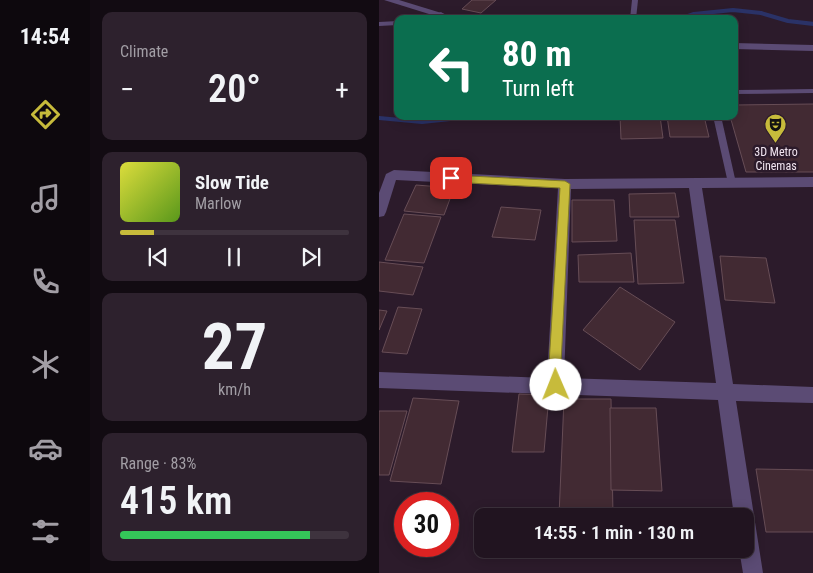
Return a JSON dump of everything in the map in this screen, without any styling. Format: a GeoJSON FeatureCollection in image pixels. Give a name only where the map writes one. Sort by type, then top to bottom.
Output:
{"type":"FeatureCollection","features":[{"type":"Feature","properties":{"kind":"street"},"geometry":{"type":"LineString","coordinates":[[389,0],[444,15]]}},
{"type":"Feature","properties":{"kind":"street"},"geometry":{"type":"LineString","coordinates":[[738,46],[813,48]]}},
{"type":"Feature","properties":{"kind":"street"},"geometry":{"type":"LineString","coordinates":[[379,212],[393,175],[565,184],[813,182]]}},
{"type":"Feature","properties":{"kind":"street"},"geometry":{"type":"LineString","coordinates":[[695,183],[743,508]]}},
{"type":"Feature","properties":{"kind":"street"},"geometry":{"type":"LineString","coordinates":[[556,385],[555,364],[565,184]]}},
{"type":"Feature","properties":{"kind":"street"},"geometry":{"type":"LineString","coordinates":[[379,380],[556,385],[726,393],[813,394]]}},
{"type":"Feature","properties":{"kind":"street"},"geometry":{"type":"LineString","coordinates":[[751,558],[753,573]]}},
{"type":"Feature","properties":{"kind":"lane"},"geometry":{"type":"LineString","coordinates":[[633,15],[635,0]]}},
{"type":"Feature","properties":{"kind":"lane"},"geometry":{"type":"LineString","coordinates":[[379,24],[394,23]]}},
{"type":"Feature","properties":{"kind":"lane"},"geometry":{"type":"LineString","coordinates":[[738,92],[813,91]]}},
{"type":"Feature","properties":{"kind":"lane"},"geometry":{"type":"LineString","coordinates":[[718,120],[731,183]]}},
{"type":"Feature","properties":{"kind":"building"},"geometry":{"type":"Polygon","coordinates":[[[472,0],[496,0],[481,13],[462,9],[472,0]]]}},
{"type":"Feature","properties":{"kind":"building","name":"3D Metro Cinemas"},"geometry":{"type":"Polygon","coordinates":[[[814,104],[814,172],[746,172],[731,120],[738,120],[738,105],[814,104]]]}},
{"type":"Feature","properties":{"kind":"building"},"geometry":{"type":"Polygon","coordinates":[[[620,120],[661,120],[663,138],[621,139],[620,120]]]}},
{"type":"Feature","properties":{"kind":"building"},"geometry":{"type":"Polygon","coordinates":[[[668,120],[705,120],[709,137],[670,137],[668,120]]]}},
{"type":"Feature","properties":{"kind":"building"},"geometry":{"type":"Polygon","coordinates":[[[416,185],[454,188],[444,215],[404,211],[416,185]]]}},
{"type":"Feature","properties":{"kind":"building"},"geometry":{"type":"Polygon","coordinates":[[[675,193],[679,217],[630,217],[629,194],[675,193]]]}},
{"type":"Feature","properties":{"kind":"building"},"geometry":{"type":"Polygon","coordinates":[[[572,200],[614,200],[617,241],[572,242],[572,200]]]}},
{"type":"Feature","properties":{"kind":"building"},"geometry":{"type":"Polygon","coordinates":[[[501,207],[541,210],[535,240],[492,237],[501,207]]]}},
{"type":"Feature","properties":{"kind":"building"},"geometry":{"type":"Polygon","coordinates":[[[404,214],[441,217],[424,263],[385,260],[404,214]]]}},
{"type":"Feature","properties":{"kind":"building"},"geometry":{"type":"Polygon","coordinates":[[[634,220],[675,220],[684,283],[638,284],[634,220]]]}},
{"type":"Feature","properties":{"kind":"building"},"geometry":{"type":"Polygon","coordinates":[[[631,253],[634,282],[579,282],[578,255],[631,253]]]}},
{"type":"Feature","properties":{"kind":"building"},"geometry":{"type":"Polygon","coordinates":[[[720,256],[766,258],[775,303],[725,300],[720,256]]]}},
{"type":"Feature","properties":{"kind":"building"},"geometry":{"type":"Polygon","coordinates":[[[379,262],[423,267],[413,295],[379,291],[379,262]]]}},
{"type":"Feature","properties":{"kind":"building"},"geometry":{"type":"Polygon","coordinates":[[[620,287],[675,322],[640,370],[583,330],[620,287]]]}},
{"type":"Feature","properties":{"kind":"building"},"geometry":{"type":"Polygon","coordinates":[[[398,307],[422,309],[407,354],[382,352],[398,307]]]}},
{"type":"Feature","properties":{"kind":"building"},"geometry":{"type":"Polygon","coordinates":[[[379,310],[387,311],[379,330],[379,310]]]}},
{"type":"Feature","properties":{"kind":"building"},"geometry":{"type":"Polygon","coordinates":[[[519,394],[549,395],[544,452],[512,452],[519,394]]]}},
{"type":"Feature","properties":{"kind":"building"},"geometry":{"type":"Polygon","coordinates":[[[413,398],[459,401],[441,484],[390,481],[413,398]]]}},
{"type":"Feature","properties":{"kind":"building"},"geometry":{"type":"Polygon","coordinates":[[[564,399],[611,399],[613,508],[559,508],[564,399]]]}},
{"type":"Feature","properties":{"kind":"building"},"geometry":{"type":"Polygon","coordinates":[[[610,408],[656,408],[662,491],[611,490],[610,408]]]}},
{"type":"Feature","properties":{"kind":"building"},"geometry":{"type":"Polygon","coordinates":[[[379,411],[407,411],[389,475],[379,475],[379,411]]]}},
{"type":"Feature","properties":{"kind":"building"},"geometry":{"type":"Polygon","coordinates":[[[756,469],[814,470],[814,532],[766,532],[756,469]]]}},
{"type":"Feature","properties":{"kind":"waterway"},"geometry":{"type":"LineString","coordinates":[[691,15],[733,10],[761,13],[788,21],[814,24]]}},
{"type":"Feature","properties":{"kind":"waterway"},"geometry":{"type":"LineString","coordinates":[[379,118],[394,119]]}},
{"type":"Feature","properties":{"kind":"waterway"},"geometry":{"type":"LineString","coordinates":[[400,120],[422,122],[441,120]]}},
{"type":"Feature","properties":{"kind":"place","name":"3D Metro Cinemas"},"geometry":{"type":"Point","coordinates":[776,144]}},
{"type":"Feature","properties":{"kind":"route"},"geometry":{"type":"LineString","coordinates":[[451,178],[565,184],[555,364],[556,385]]}}]}
